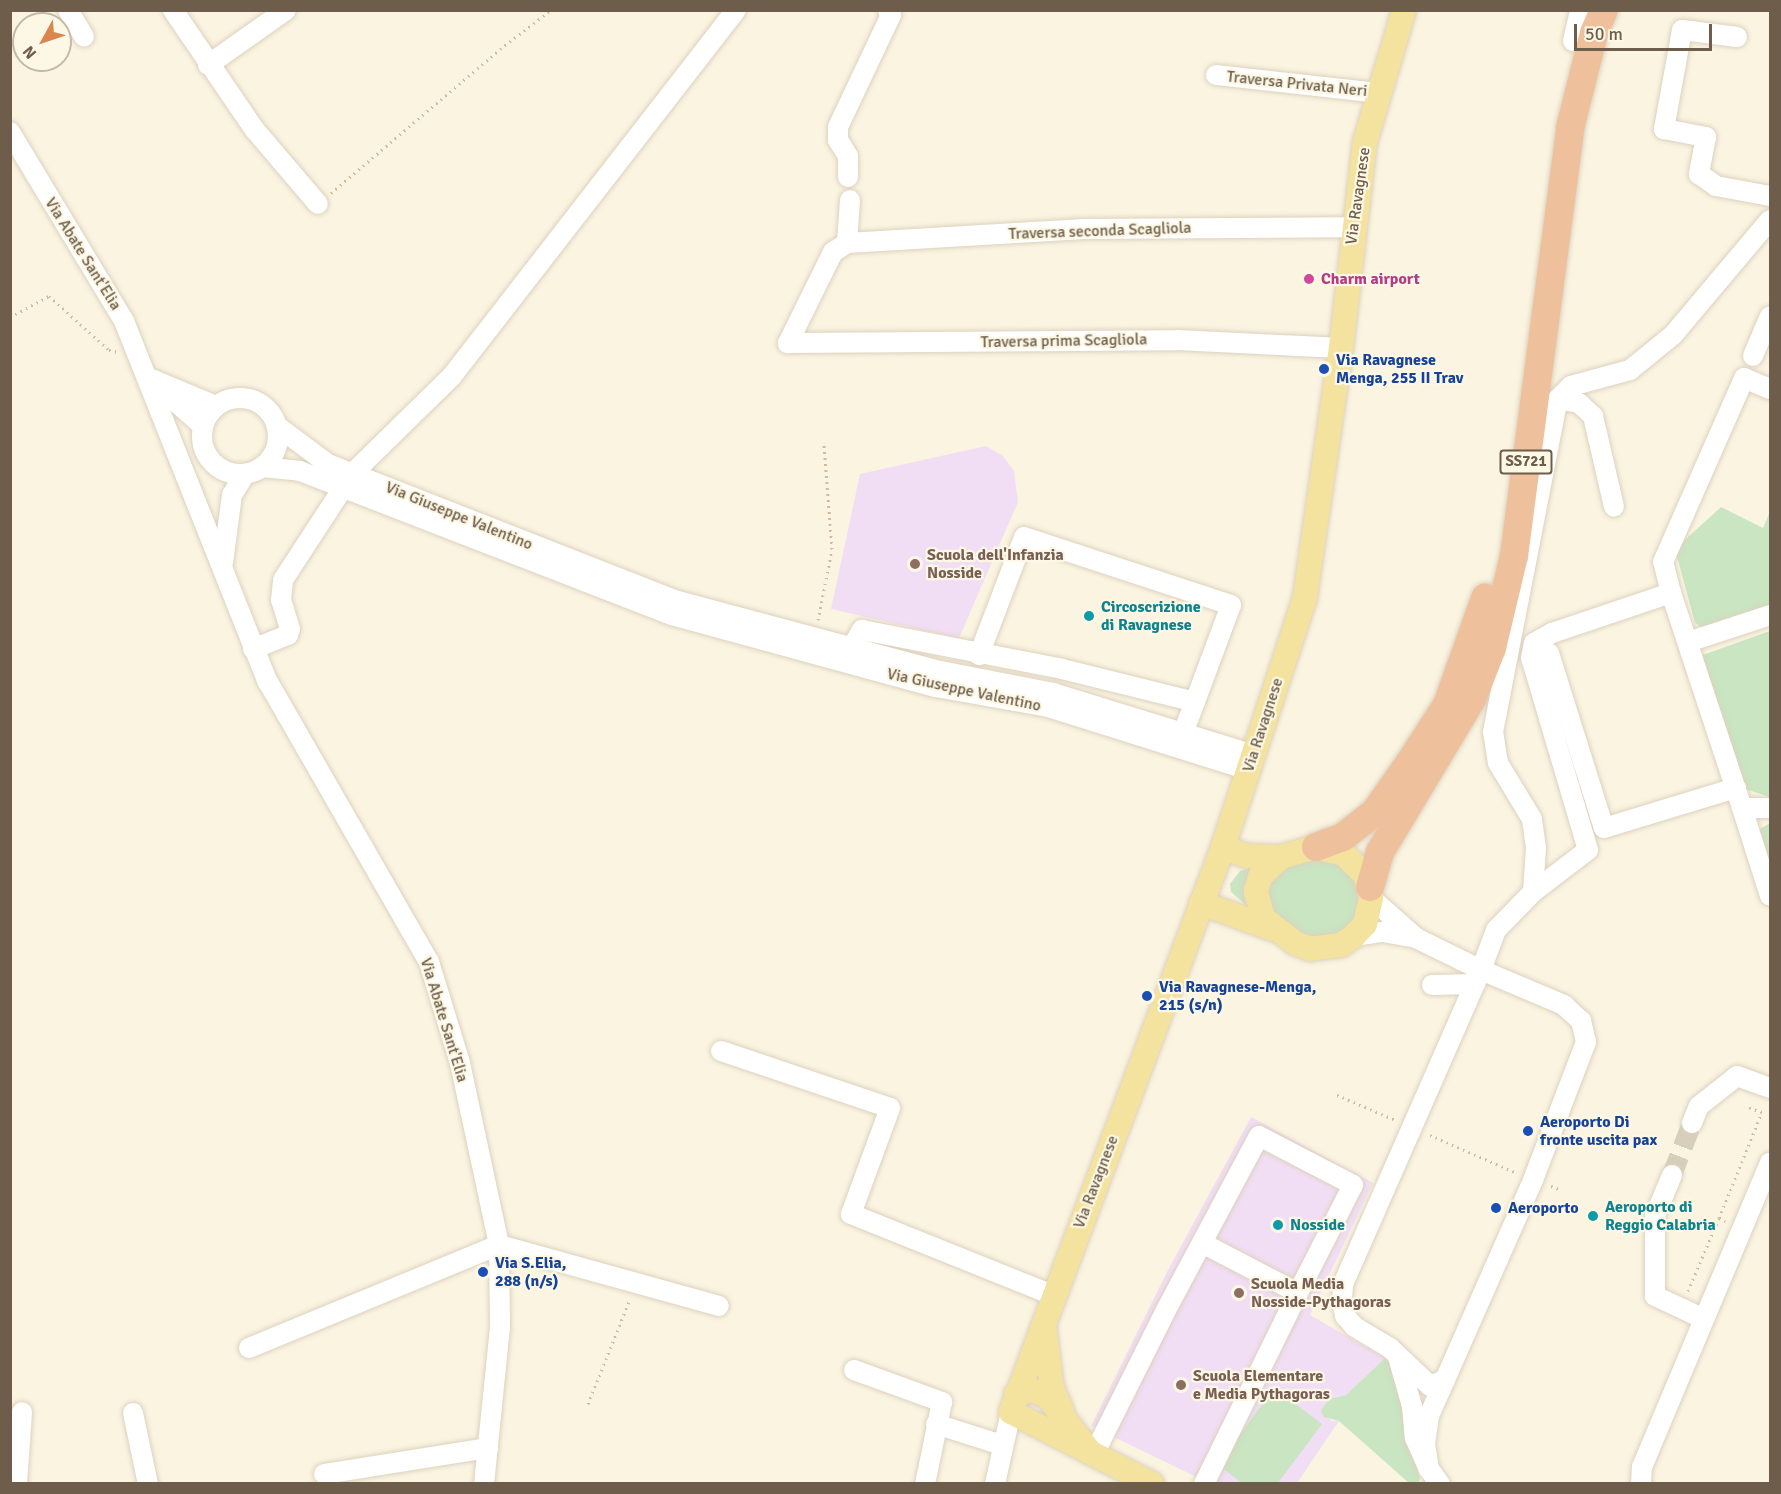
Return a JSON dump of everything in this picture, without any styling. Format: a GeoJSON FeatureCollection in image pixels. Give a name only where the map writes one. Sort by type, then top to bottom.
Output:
{"type":"FeatureCollection","features":[{"type":"Feature","properties":{"kind":"highway","name":"SS721"},"geometry":{"type":"LineString","coordinates":[[1316,847],[1343,837],[1375,812],[1447,705],[1479,625],[1498,545],[1550,134],[1573,41],[1588,10]]}},
{"type":"Feature","properties":{"kind":"highway","name":"SS721"},"geometry":{"type":"LineString","coordinates":[[1370,892],[1380,852],[1472,699],[1492,648],[1514,556],[1570,128],[1594,33],[1604,10]]}},
{"type":"Feature","properties":{"kind":"main road","name":"Via Ravagnese"},"geometry":{"type":"LineString","coordinates":[[1014,1403],[1222,847],[1305,597],[1341,348],[1353,227],[1365,142],[1404,10]]}},
{"type":"Feature","properties":{"kind":"main road"},"geometry":{"type":"LineString","coordinates":[[1201,903],[1273,928],[1310,949],[1341,945],[1365,924],[1370,892],[1357,864],[1344,854],[1316,847],[1281,857],[1247,856],[1222,847]]}},
{"type":"Feature","properties":{"kind":"main road"},"geometry":{"type":"LineString","coordinates":[[1273,928],[1259,911],[1256,891],[1269,865],[1281,857]]}},
{"type":"Feature","properties":{"kind":"main road"},"geometry":{"type":"LineString","coordinates":[[1044,1320],[1052,1388],[1066,1418]]}},
{"type":"Feature","properties":{"kind":"main road"},"geometry":{"type":"LineString","coordinates":[[1093,1456],[1047,1396],[1030,1390],[1014,1403],[1093,1456],[1152,1484]]}},
{"type":"Feature","properties":{"kind":"street"},"geometry":{"type":"LineString","coordinates":[[68,10],[84,37]]}},
{"type":"Feature","properties":{"kind":"street"},"geometry":{"type":"LineString","coordinates":[[173,10],[208,65],[255,130],[318,204]]}},
{"type":"Feature","properties":{"kind":"street"},"geometry":{"type":"LineString","coordinates":[[208,65],[286,10]]}},
{"type":"Feature","properties":{"kind":"street"},"geometry":{"type":"LineString","coordinates":[[253,649],[288,635],[290,629],[281,600],[283,580],[348,481],[452,376],[736,10]]}},
{"type":"Feature","properties":{"kind":"street"},"geometry":{"type":"LineString","coordinates":[[848,177],[848,156],[838,140],[838,127],[891,15],[888,10]]}},
{"type":"Feature","properties":{"kind":"street"},"geometry":{"type":"LineString","coordinates":[[1573,41],[1580,10]]}},
{"type":"Feature","properties":{"kind":"street"},"geometry":{"type":"LineString","coordinates":[[1737,37],[1682,30],[1664,129],[1706,137],[1699,174],[1716,186],[1770,196]]}},
{"type":"Feature","properties":{"kind":"street","name":"Traversa Privata Neri"},"geometry":{"type":"LineString","coordinates":[[1216,75],[1378,93]]}},
{"type":"Feature","properties":{"kind":"street","name":"Via Abate Sant'Elia"},"geometry":{"type":"LineString","coordinates":[[10,132],[124,321],[149,378],[253,649],[429,962],[460,1063],[499,1245],[500,1327],[484,1484]]}},
{"type":"Feature","properties":{"kind":"street"},"geometry":{"type":"LineString","coordinates":[[847,243],[850,200]]}},
{"type":"Feature","properties":{"kind":"street"},"geometry":{"type":"LineString","coordinates":[[1533,892],[1536,848],[1532,819],[1498,763],[1493,732],[1560,396],[1571,386],[1630,370],[1673,335],[1770,220]]}},
{"type":"Feature","properties":{"kind":"street","name":"Traversa seconda Scagliola"},"geometry":{"type":"LineString","coordinates":[[847,243],[1084,230],[1353,227]]}},
{"type":"Feature","properties":{"kind":"street","name":"Traversa prima Scagliola"},"geometry":{"type":"LineString","coordinates":[[847,243],[834,252],[788,344],[1177,340],[1341,348]]}},
{"type":"Feature","properties":{"kind":"street"},"geometry":{"type":"LineString","coordinates":[[1753,356],[1770,316]]}},
{"type":"Feature","properties":{"kind":"street"},"geometry":{"type":"LineString","coordinates":[[149,378],[216,406]]}},
{"type":"Feature","properties":{"kind":"street","name":"Via Abate Sant'Elia"},"geometry":{"type":"LineString","coordinates":[[149,378],[203,426]]}},
{"type":"Feature","properties":{"kind":"street"},"geometry":{"type":"LineString","coordinates":[[1770,389],[1744,378],[1662,562],[1770,896]]}},
{"type":"Feature","properties":{"kind":"street"},"geometry":{"type":"LineString","coordinates":[[1560,396],[1579,403],[1593,416],[1614,507]]}},
{"type":"Feature","properties":{"kind":"street"},"geometry":{"type":"LineString","coordinates":[[244,398],[271,412],[278,426],[278,441],[254,471],[222,470],[205,452],[203,426],[216,406],[229,399],[244,398]]}},
{"type":"Feature","properties":{"kind":"street","name":"Via Giuseppe Valentino"},"geometry":{"type":"LineString","coordinates":[[278,426],[348,481]]}},
{"type":"Feature","properties":{"kind":"street","name":"Via Giuseppe Valentino"},"geometry":{"type":"LineString","coordinates":[[254,471],[285,467],[348,481],[646,599],[936,687],[1048,707],[1181,739]]}},
{"type":"Feature","properties":{"kind":"street","name":"Via Abate Sant'Elia"},"geometry":{"type":"LineString","coordinates":[[222,470],[232,495],[222,565]]}},
{"type":"Feature","properties":{"kind":"street","name":"Via Abate Sant'Elia"},"geometry":{"type":"LineString","coordinates":[[232,495],[254,471]]}},
{"type":"Feature","properties":{"kind":"street"},"geometry":{"type":"LineString","coordinates":[[979,655],[1024,537],[1231,605],[1181,739]]}},
{"type":"Feature","properties":{"kind":"street"},"geometry":{"type":"LineString","coordinates":[[1443,1381],[1430,1386],[1390,1348],[1349,1322],[1342,1299],[1343,1285],[1413,1128],[1496,930],[1533,892],[1588,850],[1531,658],[1534,643],[1552,633],[1671,593]]}},
{"type":"Feature","properties":{"kind":"street","name":"Via Giuseppe Valentino"},"geometry":{"type":"LineString","coordinates":[[646,599],[814,637],[940,671],[1053,693],[1251,763]]}},
{"type":"Feature","properties":{"kind":"street"},"geometry":{"type":"LineString","coordinates":[[1688,642],[1770,615]]}},
{"type":"Feature","properties":{"kind":"street"},"geometry":{"type":"LineString","coordinates":[[852,647],[862,630],[979,655],[1062,669],[1195,702]]}},
{"type":"Feature","properties":{"kind":"street"},"geometry":{"type":"LineString","coordinates":[[1549,653],[1604,828],[1736,788]]}},
{"type":"Feature","properties":{"kind":"street"},"geometry":{"type":"LineString","coordinates":[[1742,808],[1770,808]]}},
{"type":"Feature","properties":{"kind":"street"},"geometry":{"type":"LineString","coordinates":[[1370,892],[1416,938],[1478,977],[1564,1005],[1581,1021],[1586,1042],[1533,1180],[1453,1367],[1443,1381],[1425,1431],[1435,1476]]}},
{"type":"Feature","properties":{"kind":"street"},"geometry":{"type":"LineString","coordinates":[[1354,936],[1383,932],[1416,938]]}},
{"type":"Feature","properties":{"kind":"street"},"geometry":{"type":"LineString","coordinates":[[1432,985],[1478,977]]}},
{"type":"Feature","properties":{"kind":"street"},"geometry":{"type":"LineString","coordinates":[[721,1051],[890,1108],[850,1214],[1053,1296]]}},
{"type":"Feature","properties":{"kind":"street"},"geometry":{"type":"LineString","coordinates":[[1692,1123],[1699,1106],[1737,1076],[1770,1088]]}},
{"type":"Feature","properties":{"kind":"street"},"geometry":{"type":"LineString","coordinates":[[1093,1456],[1259,1136],[1353,1185],[1204,1484]]}},
{"type":"Feature","properties":{"kind":"street"},"geometry":{"type":"LineString","coordinates":[[1641,1484],[1642,1467],[1770,1163]]}},
{"type":"Feature","properties":{"kind":"street"},"geometry":{"type":"LineString","coordinates":[[1671,1175],[1655,1216],[1655,1296],[1704,1319]]}},
{"type":"Feature","properties":{"kind":"street"},"geometry":{"type":"LineString","coordinates":[[1202,1243],[1298,1293]]}},
{"type":"Feature","properties":{"kind":"street"},"geometry":{"type":"LineString","coordinates":[[249,1348],[499,1245],[719,1306]]}},
{"type":"Feature","properties":{"kind":"street"},"geometry":{"type":"LineString","coordinates":[[1398,1357],[1412,1406],[1415,1438],[1435,1476]]}},
{"type":"Feature","properties":{"kind":"street"},"geometry":{"type":"LineString","coordinates":[[854,1370],[942,1402],[925,1484]]}},
{"type":"Feature","properties":{"kind":"street"},"geometry":{"type":"LineString","coordinates":[[995,1484],[1002,1445],[1014,1403]]}},
{"type":"Feature","properties":{"kind":"street"},"geometry":{"type":"LineString","coordinates":[[17,1484],[22,1412]]}},
{"type":"Feature","properties":{"kind":"street"},"geometry":{"type":"LineString","coordinates":[[133,1413],[148,1484]]}},
{"type":"Feature","properties":{"kind":"street"},"geometry":{"type":"LineString","coordinates":[[936,1424],[1002,1445]]}},
{"type":"Feature","properties":{"kind":"street"},"geometry":{"type":"LineString","coordinates":[[324,1474],[488,1448]]}},
{"type":"Feature","properties":{"kind":"path"},"geometry":{"type":"LineString","coordinates":[[318,204],[500,49],[551,10]]}},
{"type":"Feature","properties":{"kind":"path"},"geometry":{"type":"LineString","coordinates":[[10,317],[49,296],[110,350],[138,352]]}},
{"type":"Feature","properties":{"kind":"path"},"geometry":{"type":"LineString","coordinates":[[814,637],[832,549],[824,444]]}},
{"type":"Feature","properties":{"kind":"path"},"geometry":{"type":"LineString","coordinates":[[1337,1095],[1533,1180],[1559,1189]]}},
{"type":"Feature","properties":{"kind":"path"},"geometry":{"type":"LineString","coordinates":[[1719,1218],[1762,1112],[1745,1106]]}},
{"type":"Feature","properties":{"kind":"path"},"geometry":{"type":"LineString","coordinates":[[588,1404],[636,1283]]}},
{"type":"Feature","properties":{"kind":"shaded area","name":"Scuola dell'Infanzia Nosside"},"geometry":{"type":"Polygon","coordinates":[[[986,446],[1003,456],[1014,471],[1018,502],[959,638],[831,609],[860,474],[986,446]]]}},
{"type":"Feature","properties":{"kind":"shaded area","name":"Scuola Media Nosside-Pythagoras"},"geometry":{"type":"Polygon","coordinates":[[[1251,1117],[1373,1183],[1310,1315],[1385,1358],[1346,1395],[1329,1399],[1322,1411],[1332,1421],[1339,1421],[1297,1483],[1209,1483],[1091,1426],[1168,1270],[1251,1117]]]}},
{"type":"Feature","properties":{"kind":"green space"},"geometry":{"type":"Polygon","coordinates":[[[1721,507],[1763,528],[1770,512],[1770,607],[1703,628],[1695,623],[1675,549],[1721,507]]]}},
{"type":"Feature","properties":{"kind":"green space"},"geometry":{"type":"Polygon","coordinates":[[[1770,631],[1770,797],[1742,788],[1700,656],[1770,631]]]}},
{"type":"Feature","properties":{"kind":"green space"},"geometry":{"type":"Polygon","coordinates":[[[1770,823],[1770,880],[1755,832],[1770,823]]]}},
{"type":"Feature","properties":{"kind":"green space"},"geometry":{"type":"Polygon","coordinates":[[[1322,857],[1347,865],[1364,896],[1355,921],[1333,939],[1309,939],[1267,912],[1269,879],[1285,866],[1322,857]]]}},
{"type":"Feature","properties":{"kind":"green space"},"geometry":{"type":"Polygon","coordinates":[[[1255,867],[1245,896],[1246,905],[1231,892],[1230,884],[1240,871],[1255,867]]]}},
{"type":"Feature","properties":{"kind":"green space"},"geometry":{"type":"Polygon","coordinates":[[[1385,1358],[1397,1370],[1409,1439],[1420,1479],[1418,1483],[1409,1483],[1339,1421],[1324,1417],[1321,1411],[1329,1399],[1346,1395],[1385,1358]]]}},
{"type":"Feature","properties":{"kind":"green space"},"geometry":{"type":"Polygon","coordinates":[[[1274,1388],[1322,1424],[1278,1483],[1242,1483],[1218,1465],[1274,1388]]]}},
{"type":"Feature","properties":{"kind":"tunnel"},"geometry":{"type":"LineString","coordinates":[[1672,1175],[1692,1123]]}},
{"type":"Feature","properties":{"kind":"place","name":"Charm airport"},"geometry":{"type":"Point","coordinates":[1309,279]}},
{"type":"Feature","properties":{"kind":"place","name":"Via Ravagnese Menga, 255 II Trav"},"geometry":{"type":"Point","coordinates":[1324,369]}},
{"type":"Feature","properties":{"kind":"place","name":"Scuola dell'Infanzia Nosside"},"geometry":{"type":"Point","coordinates":[915,564]}},
{"type":"Feature","properties":{"kind":"place","name":"Circoscrizione di Ravagnese"},"geometry":{"type":"Point","coordinates":[1089,616]}},
{"type":"Feature","properties":{"kind":"place","name":"Via Ravagnese-Menga, 215 (s/n)"},"geometry":{"type":"Point","coordinates":[1147,996]}},
{"type":"Feature","properties":{"kind":"place","name":"Aeroporto Di fronte uscita pax"},"geometry":{"type":"Point","coordinates":[1528,1131]}},
{"type":"Feature","properties":{"kind":"place","name":"Aeroporto"},"geometry":{"type":"Point","coordinates":[1496,1208]}},
{"type":"Feature","properties":{"kind":"place","name":"Aeroporto di Reggio Calabria"},"geometry":{"type":"Point","coordinates":[1593,1216]}},
{"type":"Feature","properties":{"kind":"place","name":"Nosside"},"geometry":{"type":"Point","coordinates":[1278,1225]}},
{"type":"Feature","properties":{"kind":"place","name":"Via S.Elia, 288 (n/s)"},"geometry":{"type":"Point","coordinates":[483,1272]}},
{"type":"Feature","properties":{"kind":"place","name":"Scuola Media Nosside-Pythagoras"},"geometry":{"type":"Point","coordinates":[1239,1293]}},
{"type":"Feature","properties":{"kind":"place","name":"Scuola Elementare e Media Pythagoras"},"geometry":{"type":"Point","coordinates":[1181,1385]}}]}
